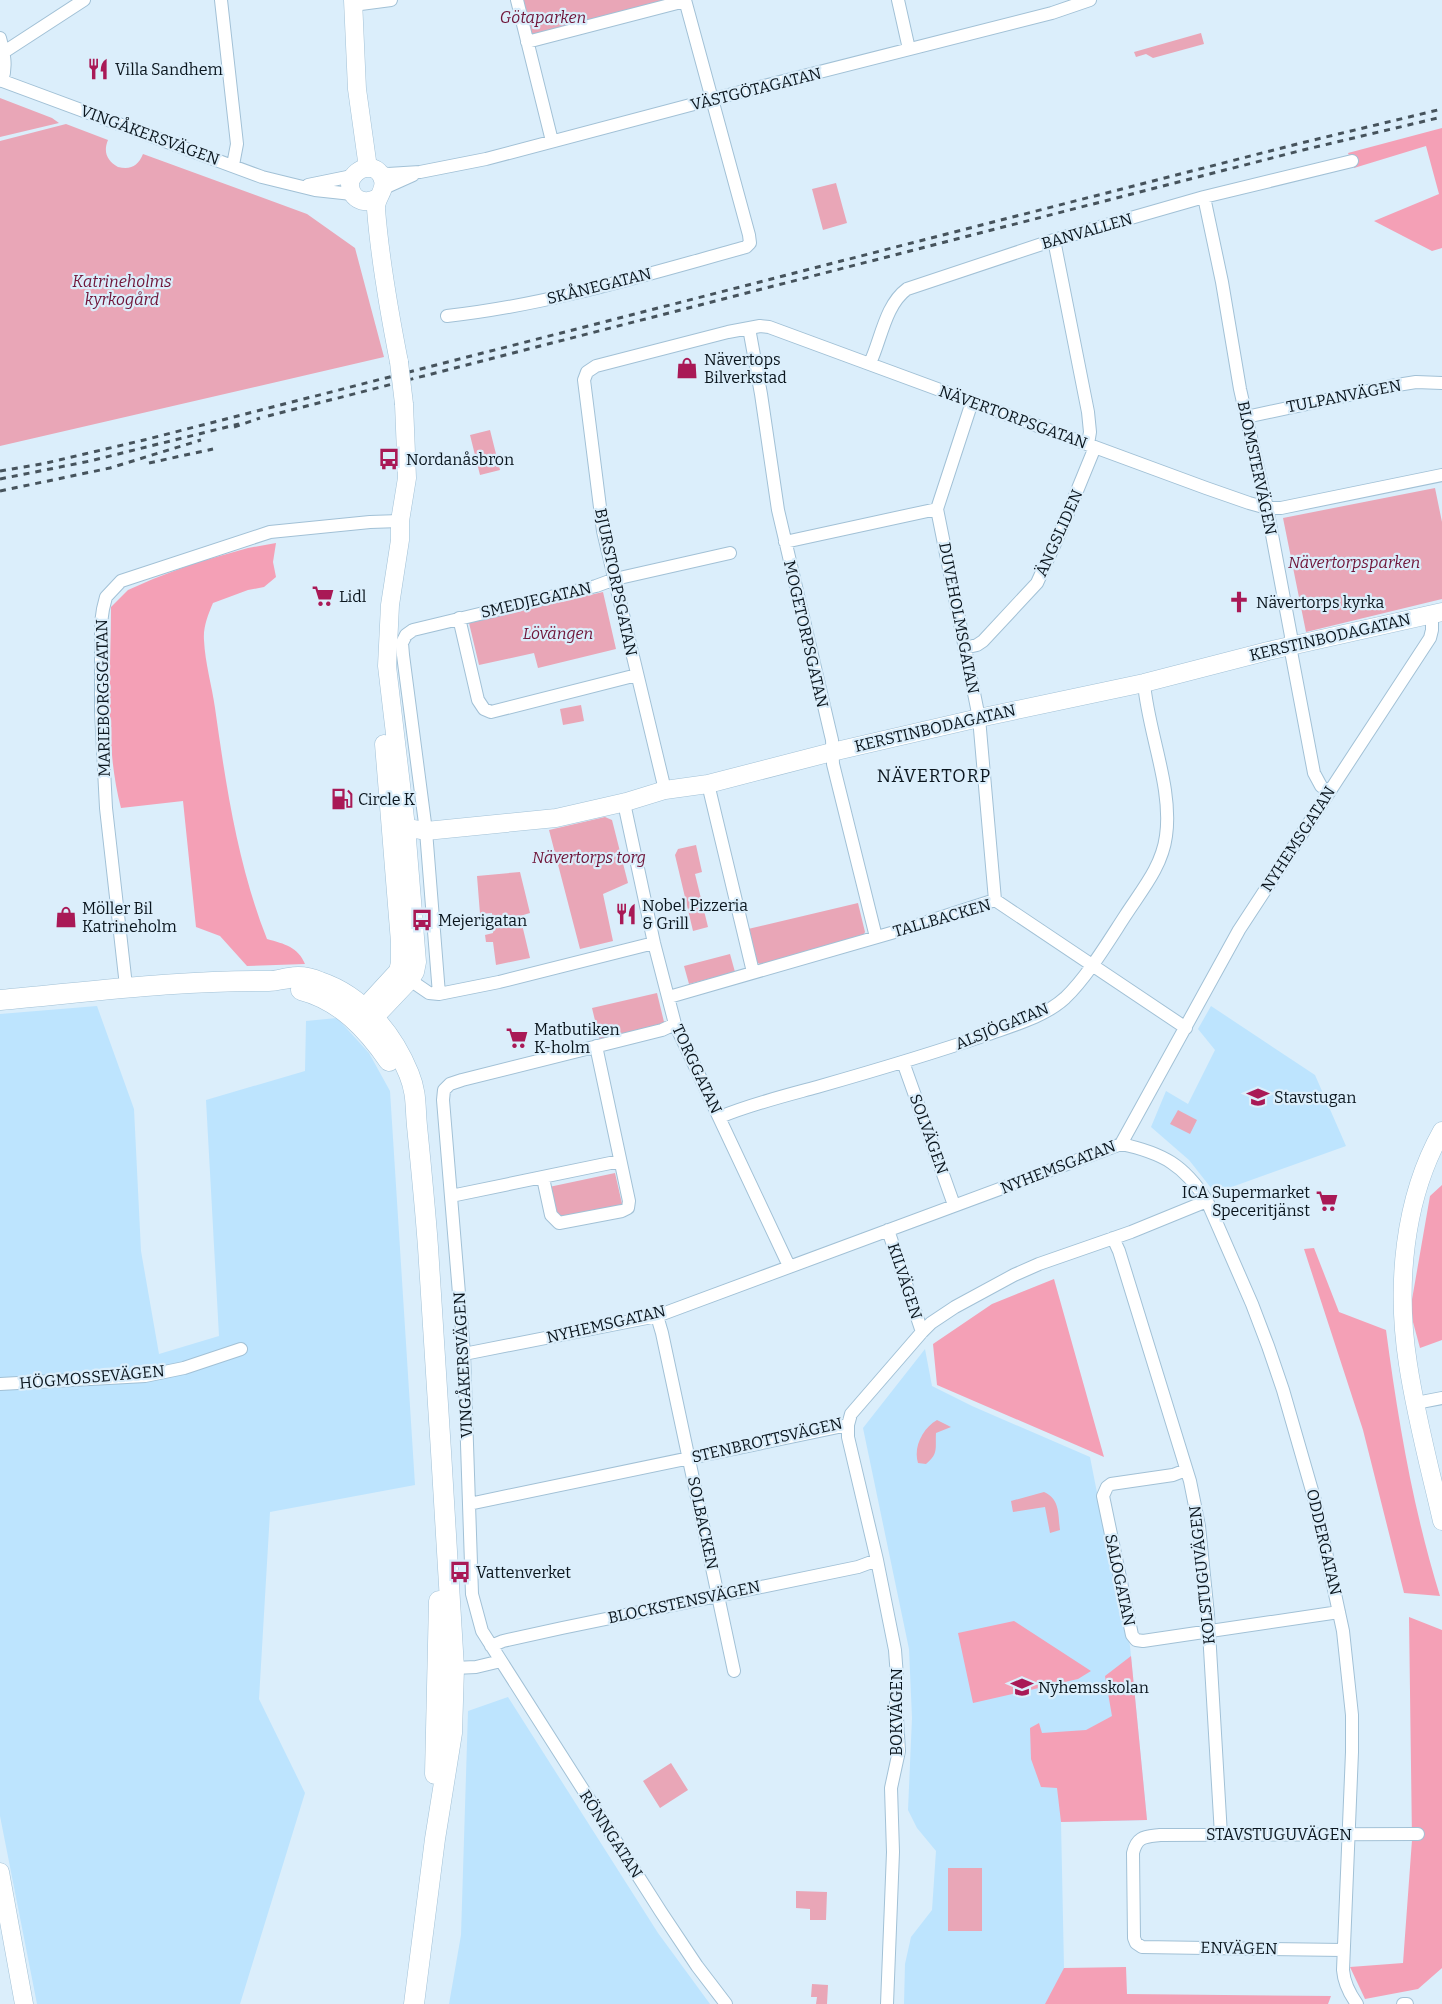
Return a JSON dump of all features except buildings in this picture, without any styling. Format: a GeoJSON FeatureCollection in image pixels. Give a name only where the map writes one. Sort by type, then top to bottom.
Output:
{"type":"FeatureCollection","features":[{"type":"Feature","properties":{"kind":"main road"},"geometry":{"type":"LineString","coordinates":[[0,1000],[206,982],[273,981],[322,997],[343,1009],[366,1017]]}},
{"type":"Feature","properties":{"kind":"main road","name":"VINGÅKERSVÄGEN"},"geometry":{"type":"LineString","coordinates":[[366,1017],[392,1065],[417,1123],[426,1223],[443,1488],[446,1668],[452,1733],[435,1839],[414,2004]]}},
{"type":"Feature","properties":{"kind":"street"},"geometry":{"type":"LineString","coordinates":[[4,52],[84,0]]}},
{"type":"Feature","properties":{"kind":"street"},"geometry":{"type":"LineString","coordinates":[[221,0],[237,144],[233,165]]}},
{"type":"Feature","properties":{"kind":"street"},"geometry":{"type":"LineString","coordinates":[[366,1017],[404,976],[415,972],[417,962],[379,690],[377,642],[388,564],[393,539],[400,521],[407,478],[404,404],[399,362],[383,271],[367,212],[366,184],[357,160],[358,97],[353,3],[391,0]]}},
{"type":"Feature","properties":{"kind":"street"},"geometry":{"type":"LineString","coordinates":[[517,0],[552,141]]}},
{"type":"Feature","properties":{"kind":"street"},"geometry":{"type":"LineString","coordinates":[[527,42],[685,0],[713,99]]}},
{"type":"Feature","properties":{"kind":"street"},"geometry":{"type":"LineString","coordinates":[[898,0],[909,49]]}},
{"type":"Feature","properties":{"kind":"street","name":"VÄSTGÖTAGATAN"},"geometry":{"type":"LineString","coordinates":[[366,184],[486,159],[1052,13],[1090,0]]}},
{"type":"Feature","properties":{"kind":"street"},"geometry":{"type":"LineString","coordinates":[[0,38],[6,71],[1,81]]}},
{"type":"Feature","properties":{"kind":"street","name":"VINGÅKERSVÄGEN"},"geometry":{"type":"LineString","coordinates":[[1,81],[262,177],[300,187],[366,184]]}},
{"type":"Feature","properties":{"kind":"street","name":"SKÅNEGATAN"},"geometry":{"type":"LineString","coordinates":[[447,316],[484,312],[547,299],[746,248],[750,235],[713,99]]}},
{"type":"Feature","properties":{"kind":"street","name":"BANVALLEN"},"geometry":{"type":"LineString","coordinates":[[870,364],[892,307],[898,296],[906,289],[1054,240],[1204,197],[1352,161]]}},
{"type":"Feature","properties":{"kind":"street","name":"VINGÅKERSVÄGEN"},"geometry":{"type":"LineString","coordinates":[[300,187],[366,184]]}},
{"type":"Feature","properties":{"kind":"street","name":"BLOMSTERVÄGEN"},"geometry":{"type":"LineString","coordinates":[[1204,197],[1246,417],[1267,508],[1289,628],[1290,646],[1316,780],[1320,786],[1329,792]]}},
{"type":"Feature","properties":{"kind":"street","name":"ÄNGSLIDEN"},"geometry":{"type":"LineString","coordinates":[[964,648],[976,645],[982,641],[1037,583],[1061,530],[1092,446],[1088,412],[1054,240]]}},
{"type":"Feature","properties":{"kind":"street","name":"NÄVERTORPSGATAN"},"geometry":{"type":"LineString","coordinates":[[587,372],[596,366],[728,332],[760,326],[769,327],[1206,488],[1267,508],[1281,508],[1442,476]]}},
{"type":"Feature","properties":{"kind":"street","name":"MOGETORPSGATAN"},"geometry":{"type":"LineString","coordinates":[[749,328],[778,510],[832,740],[833,764],[876,938]]}},
{"type":"Feature","properties":{"kind":"street","name":"BJURSTORPSGATAN"},"geometry":{"type":"LineString","coordinates":[[587,372],[584,380],[603,531],[665,790]]}},
{"type":"Feature","properties":{"kind":"street","name":"TULPANVÄGEN"},"geometry":{"type":"LineString","coordinates":[[1246,417],[1391,386],[1416,382],[1442,383]]}},
{"type":"Feature","properties":{"kind":"street","name":"DUVEHOLMSGATAN"},"geometry":{"type":"LineString","coordinates":[[972,402],[937,508],[979,718],[995,900]]}},
{"type":"Feature","properties":{"kind":"street"},"geometry":{"type":"LineString","coordinates":[[785,542],[937,508]]}},
{"type":"Feature","properties":{"kind":"street","name":"MARIEBORGSGATAN"},"geometry":{"type":"LineString","coordinates":[[128,988],[120,937],[103,768],[101,623],[106,597],[121,581],[270,532],[400,521]]}},
{"type":"Feature","properties":{"kind":"street","name":"SMEDJEGATAN"},"geometry":{"type":"LineString","coordinates":[[459,618],[596,586],[615,579],[730,553]]}},
{"type":"Feature","properties":{"kind":"street","name":"KERSTINBODAGATAN"},"geometry":{"type":"LineString","coordinates":[[426,831],[538,822],[624,803],[665,790],[708,784],[832,752],[1144,683],[1290,646],[1437,613]]}},
{"type":"Feature","properties":{"kind":"street","name":"NYHEMSGATAN"},"geometry":{"type":"LineString","coordinates":[[464,1354],[656,1316],[1121,1144],[1239,930],[1430,638],[1437,613]]}},
{"type":"Feature","properties":{"kind":"street"},"geometry":{"type":"LineString","coordinates":[[439,994],[426,831],[402,643],[406,634],[413,630],[459,618],[478,700],[484,709],[491,712],[637,675]]}},
{"type":"Feature","properties":{"kind":"street","name":"ALSJÖGATAN"},"geometry":{"type":"LineString","coordinates":[[720,1117],[903,1062],[1009,1026],[1042,1013],[1064,998],[1091,965],[1153,873],[1163,850],[1168,822],[1144,683]]}},
{"type":"Feature","properties":{"kind":"street"},"geometry":{"type":"LineString","coordinates":[[708,784],[753,972]]}},
{"type":"Feature","properties":{"kind":"street","name":"TORGGATAN"},"geometry":{"type":"LineString","coordinates":[[624,803],[654,943],[675,1024],[789,1266]]}},
{"type":"Feature","properties":{"kind":"street"},"geometry":{"type":"LineString","coordinates":[[399,826],[426,831]]}},
{"type":"Feature","properties":{"kind":"street","name":"TALLBACKEN"},"geometry":{"type":"LineString","coordinates":[[669,997],[876,938],[995,900],[1186,1028]]}},
{"type":"Feature","properties":{"kind":"street"},"geometry":{"type":"LineString","coordinates":[[404,976],[429,993],[439,994],[499,982],[654,943]]}},
{"type":"Feature","properties":{"kind":"street"},"geometry":{"type":"LineString","coordinates":[[543,1178],[551,1215],[559,1223],[565,1224],[628,1208],[629,1201],[596,1046],[662,1030],[675,1024]]}},
{"type":"Feature","properties":{"kind":"street","name":"VINGÅKERSVÄGEN"},"geometry":{"type":"LineString","coordinates":[[491,1646],[482,1631],[472,1594],[464,1354],[443,1100],[444,1090],[450,1084],[596,1046]]}},
{"type":"Feature","properties":{"kind":"street","name":"SOLVÄGEN"},"geometry":{"type":"LineString","coordinates":[[903,1062],[954,1205]]}},
{"type":"Feature","properties":{"kind":"street"},"geometry":{"type":"LineString","coordinates":[[1442,1131],[1432,1148],[1420,1180],[1409,1224],[1404,1267],[1404,1322],[1408,1363],[1442,1521]]}},
{"type":"Feature","properties":{"kind":"street","name":"ODDERGATAN"},"geometry":{"type":"LineString","coordinates":[[1121,1144],[1145,1149],[1167,1158],[1182,1168],[1207,1201],[1252,1304],[1280,1381],[1313,1492],[1343,1631],[1352,1715],[1349,1834],[1343,1950],[1344,1981],[1349,1994],[1357,2004]]}},
{"type":"Feature","properties":{"kind":"street"},"geometry":{"type":"LineString","coordinates":[[452,1196],[620,1161]]}},
{"type":"Feature","properties":{"kind":"street","name":"STENBROTTSVÄGEN"},"geometry":{"type":"LineString","coordinates":[[469,1504],[848,1425],[851,1414],[861,1401],[922,1332],[931,1323],[955,1307],[1014,1275],[1039,1264],[1113,1238],[1207,1201]]}},
{"type":"Feature","properties":{"kind":"street","name":"KILVÄGEN"},"geometry":{"type":"LineString","coordinates":[[888,1230],[922,1332]]}},
{"type":"Feature","properties":{"kind":"street","name":"KOLSTUGUVÄGEN"},"geometry":{"type":"LineString","coordinates":[[1113,1238],[1119,1252],[1186,1470],[1202,1551],[1222,1835]]}},
{"type":"Feature","properties":{"kind":"street","name":"SOLBACKEN"},"geometry":{"type":"LineString","coordinates":[[656,1316],[662,1333],[734,1672]]}},
{"type":"Feature","properties":{"kind":"street","name":"HÖGMOSSEVÄGEN"},"geometry":{"type":"LineString","coordinates":[[0,1384],[144,1376],[184,1368],[241,1349]]}},
{"type":"Feature","properties":{"kind":"street"},"geometry":{"type":"LineString","coordinates":[[1416,1403],[1442,1398]]}},
{"type":"Feature","properties":{"kind":"street","name":"BOKVÄGEN"},"geometry":{"type":"LineString","coordinates":[[848,1425],[850,1450],[877,1560],[896,1650],[896,1702],[899,1751],[891,1788],[893,1852],[887,2004]]}},
{"type":"Feature","properties":{"kind":"street","name":"SALOGATAN"},"geometry":{"type":"LineString","coordinates":[[1186,1470],[1173,1475],[1112,1484],[1106,1487],[1103,1496],[1130,1628],[1136,1640],[1143,1641],[1209,1632],[1339,1612]]}},
{"type":"Feature","properties":{"kind":"street","name":"BLOCKSTENSVÄGEN"},"geometry":{"type":"LineString","coordinates":[[491,1646],[520,1637],[858,1567],[877,1560]]}},
{"type":"Feature","properties":{"kind":"street","name":"RÖNNGATAN"},"geometry":{"type":"LineString","coordinates":[[491,1646],[656,1904],[697,1966],[726,2004]]}},
{"type":"Feature","properties":{"kind":"street"},"geometry":{"type":"LineString","coordinates":[[446,1668],[476,1667],[501,1661]]}},
{"type":"Feature","properties":{"kind":"street","name":"STAVSTUGUVÄGEN"},"geometry":{"type":"LineString","coordinates":[[1136,1943],[1133,1920],[1133,1853],[1135,1844],[1140,1839],[1160,1835],[1418,1834]]}},
{"type":"Feature","properties":{"kind":"street"},"geometry":{"type":"LineString","coordinates":[[0,1872],[24,2004]]}},
{"type":"Feature","properties":{"kind":"street","name":"ENVÄGEN"},"geometry":{"type":"LineString","coordinates":[[1136,1943],[1142,1947],[1343,1950]]}},
{"type":"Feature","properties":{"kind":"shaded area"},"geometry":{"type":"Polygon","coordinates":[[[1442,128],[1442,248],[1432,251],[1374,221],[1439,194],[1426,146],[1354,168],[1348,153],[1442,128]]]}},
{"type":"Feature","properties":{"kind":"shaded area"},"geometry":{"type":"Polygon","coordinates":[[[276,543],[273,562],[276,577],[264,587],[248,590],[213,603],[204,630],[206,657],[234,825],[248,883],[267,939],[295,950],[305,964],[247,966],[220,936],[196,927],[183,801],[121,808],[112,758],[110,733],[111,607],[128,590],[153,579],[195,563],[248,548],[276,543]]]}},
{"type":"Feature","properties":{"kind":"shaded area"},"geometry":{"type":"Polygon","coordinates":[[[97,1006],[134,1109],[141,1251],[159,1354],[219,1336],[206,1100],[305,1071],[306,1021],[337,1018],[369,1053],[390,1091],[415,1485],[270,1512],[259,1699],[305,1793],[240,2004],[37,2004],[0,1816],[0,1014],[97,1006]]]}},
{"type":"Feature","properties":{"kind":"shaded area","name":"Stavstugan"},"geometry":{"type":"Polygon","coordinates":[[[1211,1006],[1315,1075],[1346,1146],[1215,1193],[1189,1160],[1151,1127],[1166,1091],[1188,1104],[1215,1050],[1198,1029],[1211,1006]]]}},
{"type":"Feature","properties":{"kind":"shaded area"},"geometry":{"type":"Polygon","coordinates":[[[1442,1185],[1442,1340],[1420,1348],[1410,1311],[1430,1196],[1442,1185]]]}},
{"type":"Feature","properties":{"kind":"shaded area"},"geometry":{"type":"Polygon","coordinates":[[[1314,1248],[1339,1312],[1386,1330],[1407,1464],[1430,1563],[1440,1596],[1404,1593],[1363,1430],[1304,1249],[1314,1248]]]}},
{"type":"Feature","properties":{"kind":"shaded area"},"geometry":{"type":"Polygon","coordinates":[[[1054,1279],[1104,1457],[937,1385],[933,1344],[992,1304],[1054,1279]]]}},
{"type":"Feature","properties":{"kind":"shaded area","name":"Nyhemsskolan"},"geometry":{"type":"Polygon","coordinates":[[[925,1349],[932,1386],[972,1406],[1090,1457],[1113,1574],[1130,1646],[1147,1820],[1061,1822],[1063,2004],[904,2004],[905,1964],[911,1937],[932,1910],[936,1851],[917,1828],[908,1810],[912,1718],[909,1649],[863,1428],[925,1349]]]}},
{"type":"Feature","properties":{"kind":"shaded area"},"geometry":{"type":"Polygon","coordinates":[[[1409,1617],[1442,1630],[1442,1968],[1418,1989],[1365,1999],[1350,1967],[1403,1963],[1412,1840],[1409,1617]]]}},
{"type":"Feature","properties":{"kind":"shaded area"},"geometry":{"type":"Polygon","coordinates":[[[1014,1621],[1091,1671],[1078,1679],[973,1703],[958,1633],[1014,1621]]]}},
{"type":"Feature","properties":{"kind":"shaded area"},"geometry":{"type":"Polygon","coordinates":[[[1131,1656],[1147,1820],[1061,1822],[1057,1788],[1041,1787],[1031,1759],[1030,1728],[1039,1723],[1042,1733],[1086,1730],[1112,1716],[1105,1676],[1131,1656]]]}},
{"type":"Feature","properties":{"kind":"shaded area"},"geometry":{"type":"Polygon","coordinates":[[[508,1697],[658,1933],[710,2004],[449,2004],[461,1935],[468,1711],[508,1697]]]}},
{"type":"Feature","properties":{"kind":"shaded area"},"geometry":{"type":"Polygon","coordinates":[[[1126,1967],[1127,1994],[1331,1996],[1328,2004],[1045,2004],[1064,1968],[1126,1967]]]}},
{"type":"Feature","properties":{"kind":"green space","name":"Götaparken"},"geometry":{"type":"Polygon","coordinates":[[[521,0],[673,0],[530,38],[521,0]]]}},
{"type":"Feature","properties":{"kind":"green space"},"geometry":{"type":"Polygon","coordinates":[[[1201,33],[1204,44],[1153,58],[1146,54],[1136,57],[1134,52],[1201,33]]]}},
{"type":"Feature","properties":{"kind":"green space"},"geometry":{"type":"Polygon","coordinates":[[[0,98],[52,118],[59,123],[0,137],[0,98]]]}},
{"type":"Feature","properties":{"kind":"green space","name":"Katrineholms kyrkogård"},"geometry":{"type":"Polygon","coordinates":[[[66,124],[108,140],[107,156],[118,167],[127,168],[134,166],[139,162],[143,154],[307,214],[355,248],[384,357],[0,446],[0,141],[66,124]]]}},
{"type":"Feature","properties":{"kind":"green space"},"geometry":{"type":"Polygon","coordinates":[[[836,183],[847,223],[823,230],[812,189],[836,183]]]}},
{"type":"Feature","properties":{"kind":"green space"},"geometry":{"type":"Polygon","coordinates":[[[490,430],[500,470],[480,475],[470,435],[490,430]]]}},
{"type":"Feature","properties":{"kind":"green space","name":"Nävertorpsparken"},"geometry":{"type":"Polygon","coordinates":[[[1435,488],[1442,522],[1442,599],[1306,632],[1283,518],[1435,488]]]}},
{"type":"Feature","properties":{"kind":"green space","name":"Lövängen"},"geometry":{"type":"Polygon","coordinates":[[[603,592],[616,649],[538,668],[534,653],[479,665],[469,623],[603,592]]]}},
{"type":"Feature","properties":{"kind":"green space"},"geometry":{"type":"Polygon","coordinates":[[[581,705],[584,721],[563,725],[560,709],[581,705]]]}},
{"type":"Feature","properties":{"kind":"green space","name":"Nävertorps torg"},"geometry":{"type":"Polygon","coordinates":[[[605,817],[612,820],[628,883],[603,894],[613,941],[580,949],[549,830],[605,817]]]}},
{"type":"Feature","properties":{"kind":"green space"},"geometry":{"type":"Polygon","coordinates":[[[696,845],[702,872],[695,874],[708,927],[693,931],[675,855],[678,849],[696,845]]]}},
{"type":"Feature","properties":{"kind":"green space"},"geometry":{"type":"Polygon","coordinates":[[[520,872],[530,913],[520,916],[530,958],[496,965],[493,942],[486,942],[485,935],[493,933],[492,913],[480,914],[477,876],[520,872]]]}},
{"type":"Feature","properties":{"kind":"green space"},"geometry":{"type":"Polygon","coordinates":[[[858,903],[865,932],[862,938],[762,965],[756,962],[748,929],[858,903]]]}},
{"type":"Feature","properties":{"kind":"green space"},"geometry":{"type":"Polygon","coordinates":[[[730,954],[735,972],[689,984],[684,966],[730,954]]]}},
{"type":"Feature","properties":{"kind":"green space"},"geometry":{"type":"Polygon","coordinates":[[[657,993],[665,1026],[600,1041],[592,1008],[657,993]]]}},
{"type":"Feature","properties":{"kind":"green space"},"geometry":{"type":"Polygon","coordinates":[[[1178,1110],[1197,1120],[1190,1134],[1170,1124],[1178,1110]]]}},
{"type":"Feature","properties":{"kind":"green space"},"geometry":{"type":"Polygon","coordinates":[[[615,1173],[623,1208],[556,1222],[549,1187],[615,1173]]]}},
{"type":"Feature","properties":{"kind":"green space"},"geometry":{"type":"Polygon","coordinates":[[[937,1420],[951,1427],[936,1433],[936,1450],[933,1457],[926,1464],[918,1463],[917,1451],[920,1438],[927,1428],[937,1420]]]}},
{"type":"Feature","properties":{"kind":"green space"},"geometry":{"type":"Polygon","coordinates":[[[1044,1492],[1056,1503],[1058,1513],[1060,1530],[1050,1533],[1045,1507],[1013,1512],[1011,1501],[1044,1492]]]}},
{"type":"Feature","properties":{"kind":"green space"},"geometry":{"type":"Polygon","coordinates":[[[671,1763],[688,1790],[660,1808],[643,1781],[671,1763]]]}},
{"type":"Feature","properties":{"kind":"green space"},"geometry":{"type":"Polygon","coordinates":[[[948,1868],[982,1868],[982,1931],[948,1931],[948,1868]]]}},
{"type":"Feature","properties":{"kind":"green space"},"geometry":{"type":"Polygon","coordinates":[[[796,1891],[827,1892],[826,1920],[810,1920],[810,1909],[796,1908],[796,1891]]]}},
{"type":"Feature","properties":{"kind":"green space"},"geometry":{"type":"Polygon","coordinates":[[[812,1984],[828,1985],[827,2004],[816,2004],[817,1997],[811,1997],[812,1984]]]}},
{"type":"Feature","properties":{"kind":"railway"},"geometry":{"type":"LineString","coordinates":[[0,471],[42,464],[144,440],[1301,143],[1442,109]]}},
{"type":"Feature","properties":{"kind":"railway"},"geometry":{"type":"LineString","coordinates":[[268,416],[1303,150],[1442,117]]}},
{"type":"Feature","properties":{"kind":"railway"},"geometry":{"type":"LineString","coordinates":[[234,427],[260,418]]}},
{"type":"Feature","properties":{"kind":"railway"},"geometry":{"type":"LineString","coordinates":[[0,479],[90,461],[239,424]]}},
{"type":"Feature","properties":{"kind":"railway"},"geometry":{"type":"LineString","coordinates":[[0,491],[110,468],[201,440]]}},
{"type":"Feature","properties":{"kind":"railway"},"geometry":{"type":"LineString","coordinates":[[149,463],[213,449]]}},
{"type":"Feature","properties":{"kind":"place","name":"Villa Sandhem"},"geometry":{"type":"Point","coordinates":[98,69]}},
{"type":"Feature","properties":{"kind":"place","name":"Nävertops Bilverkstad"},"geometry":{"type":"Point","coordinates":[687,368]}},
{"type":"Feature","properties":{"kind":"place","name":"Nordanåsbron"},"geometry":{"type":"Point","coordinates":[389,459]}},
{"type":"Feature","properties":{"kind":"place","name":"Lidl"},"geometry":{"type":"Point","coordinates":[323,596]}},
{"type":"Feature","properties":{"kind":"place","name":"Nävertorps kyrka"},"geometry":{"type":"Point","coordinates":[1239,602]}},
{"type":"Feature","properties":{"kind":"place","name":"Circle K"},"geometry":{"type":"Point","coordinates":[342,799]}},
{"type":"Feature","properties":{"kind":"place","name":"Nobel Pizzeria & Grill"},"geometry":{"type":"Point","coordinates":[626,914]}},
{"type":"Feature","properties":{"kind":"place","name":"Möller Bil Katrineholm"},"geometry":{"type":"Point","coordinates":[66,917]}},
{"type":"Feature","properties":{"kind":"place","name":"Mejerigatan"},"geometry":{"type":"Point","coordinates":[422,920]}},
{"type":"Feature","properties":{"kind":"place","name":"Matbutiken K-holm"},"geometry":{"type":"Point","coordinates":[517,1038]}},
{"type":"Feature","properties":{"kind":"place","name":"Stavstugan"},"geometry":{"type":"Point","coordinates":[1258,1097]}},
{"type":"Feature","properties":{"kind":"place","name":"ICA Supermarket Speceritjänst"},"geometry":{"type":"Point","coordinates":[1327,1201]}},
{"type":"Feature","properties":{"kind":"place","name":"Vattenverket"},"geometry":{"type":"Point","coordinates":[460,1572]}},
{"type":"Feature","properties":{"kind":"place","name":"Nyhemsskolan"},"geometry":{"type":"Point","coordinates":[1022,1687]}},
{"type":"Feature","properties":{"kind":"district","name":"NÄVERTORP"},"geometry":{"type":"Point","coordinates":[934,776]}}]}
